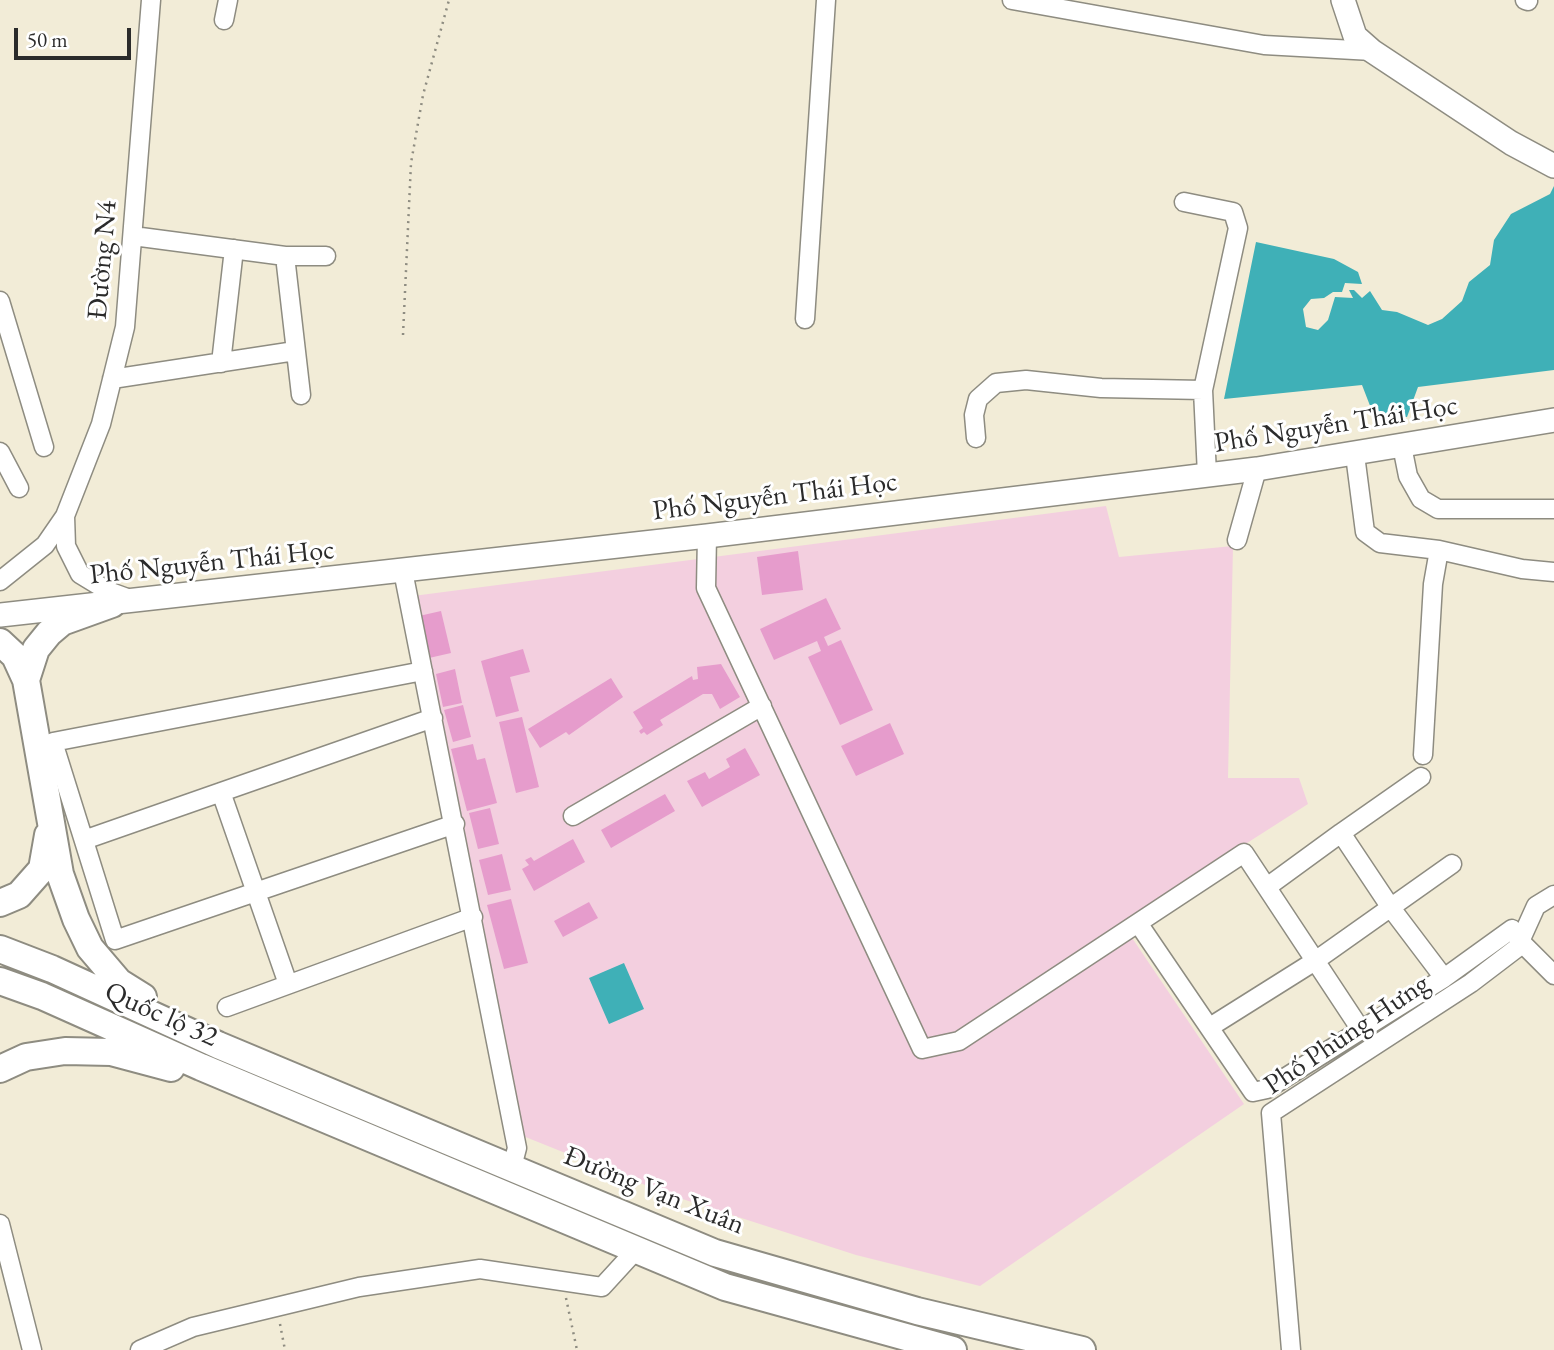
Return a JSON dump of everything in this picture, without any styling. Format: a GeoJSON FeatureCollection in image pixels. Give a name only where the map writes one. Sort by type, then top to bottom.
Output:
{"type":"FeatureCollection","features":[{"type":"Feature","properties":{"kind":"highway"},"geometry":{"type":"LineString","coordinates":[[26,680],[36,649],[49,632],[62,622],[124,603]]}},
{"type":"Feature","properties":{"kind":"highway"},"geometry":{"type":"LineString","coordinates":[[0,642],[15,656],[26,680],[60,874],[90,948],[119,982],[218,1045]]}},
{"type":"Feature","properties":{"kind":"highway"},"geometry":{"type":"LineString","coordinates":[[0,903],[19,895],[42,869],[51,820]]}},
{"type":"Feature","properties":{"kind":"highway","name":"Quốc lộ 32"},"geometry":{"type":"LineString","coordinates":[[0,949],[52,969],[218,1045]]}},
{"type":"Feature","properties":{"kind":"highway","name":"Quốc lộ 32"},"geometry":{"type":"LineString","coordinates":[[0,981],[42,996],[296,1107]]}},
{"type":"Feature","properties":{"kind":"highway","name":"Đường Vạn Xuân"},"geometry":{"type":"LineString","coordinates":[[218,1045],[715,1252],[1044,1346],[1082,1350]]}},
{"type":"Feature","properties":{"kind":"highway"},"geometry":{"type":"LineString","coordinates":[[0,1069],[26,1057],[65,1051],[111,1052],[296,1107],[725,1287],[953,1350]]}},
{"type":"Feature","properties":{"kind":"main road"},"geometry":{"type":"LineString","coordinates":[[1343,0],[1355,36],[1372,51],[1520,148],[1554,166]]}},
{"type":"Feature","properties":{"kind":"main road","name":"Phố Nguyễn Thái Học"},"geometry":{"type":"LineString","coordinates":[[0,615],[707,536],[1256,469],[1554,420]]}},
{"type":"Feature","properties":{"kind":"street","name":"Đường N4"},"geometry":{"type":"LineString","coordinates":[[65,516],[101,424],[125,327],[151,0]]}},
{"type":"Feature","properties":{"kind":"street"},"geometry":{"type":"LineString","coordinates":[[224,20],[228,0]]}},
{"type":"Feature","properties":{"kind":"street"},"geometry":{"type":"LineString","coordinates":[[805,319],[827,0]]}},
{"type":"Feature","properties":{"kind":"street"},"geometry":{"type":"LineString","coordinates":[[1012,0],[1264,45],[1372,51]]}},
{"type":"Feature","properties":{"kind":"street"},"geometry":{"type":"LineString","coordinates":[[1184,202],[1233,212],[1238,228],[1203,390],[1207,475]]}},
{"type":"Feature","properties":{"kind":"street"},"geometry":{"type":"LineString","coordinates":[[133,236],[285,256],[326,256]]}},
{"type":"Feature","properties":{"kind":"street"},"geometry":{"type":"LineString","coordinates":[[221,363],[234,249]]}},
{"type":"Feature","properties":{"kind":"street"},"geometry":{"type":"LineString","coordinates":[[285,256],[301,395]]}},
{"type":"Feature","properties":{"kind":"street"},"geometry":{"type":"LineString","coordinates":[[0,300],[7,348],[44,447]]}},
{"type":"Feature","properties":{"kind":"street"},"geometry":{"type":"LineString","coordinates":[[112,379],[295,351]]}},
{"type":"Feature","properties":{"kind":"street"},"geometry":{"type":"LineString","coordinates":[[976,438],[974,415],[978,399],[996,383],[1026,380],[1089,387],[1203,390]]}},
{"type":"Feature","properties":{"kind":"street"},"geometry":{"type":"LineString","coordinates":[[1402,446],[1408,476],[1421,499],[1438,509],[1554,509]]}},
{"type":"Feature","properties":{"kind":"street"},"geometry":{"type":"LineString","coordinates":[[0,452],[19,488]]}},
{"type":"Feature","properties":{"kind":"street"},"geometry":{"type":"LineString","coordinates":[[1354,455],[1365,532],[1380,543],[1438,550],[1521,569],[1554,572]]}},
{"type":"Feature","properties":{"kind":"street"},"geometry":{"type":"LineString","coordinates":[[1237,540],[1256,469]]}},
{"type":"Feature","properties":{"kind":"street"},"geometry":{"type":"LineString","coordinates":[[0,581],[45,545],[65,516]]}},
{"type":"Feature","properties":{"kind":"street"},"geometry":{"type":"LineString","coordinates":[[65,516],[66,546],[80,574],[124,603]]}},
{"type":"Feature","properties":{"kind":"street"},"geometry":{"type":"LineString","coordinates":[[707,536],[706,588],[922,1049],[959,1041],[1244,853],[1361,1030]]}},
{"type":"Feature","properties":{"kind":"street"},"geometry":{"type":"LineString","coordinates":[[1423,755],[1433,584],[1438,550]]}},
{"type":"Feature","properties":{"kind":"street"},"geometry":{"type":"LineString","coordinates":[[403,571],[517,1147],[512,1167]]}},
{"type":"Feature","properties":{"kind":"street"},"geometry":{"type":"LineString","coordinates":[[423,671],[53,742],[115,940],[455,824]]}},
{"type":"Feature","properties":{"kind":"street"},"geometry":{"type":"LineString","coordinates":[[573,816],[762,706]]}},
{"type":"Feature","properties":{"kind":"street"},"geometry":{"type":"LineString","coordinates":[[84,840],[433,718]]}},
{"type":"Feature","properties":{"kind":"street"},"geometry":{"type":"LineString","coordinates":[[1266,887],[1421,776]]}},
{"type":"Feature","properties":{"kind":"street"},"geometry":{"type":"LineString","coordinates":[[221,792],[288,984]]}},
{"type":"Feature","properties":{"kind":"street"},"geometry":{"type":"LineString","coordinates":[[1340,833],[1391,908],[1444,978]]}},
{"type":"Feature","properties":{"kind":"street"},"geometry":{"type":"LineString","coordinates":[[1210,1027],[1315,961],[1452,864]]}},
{"type":"Feature","properties":{"kind":"street","name":"Phố Phùng Hưng"},"geometry":{"type":"LineString","coordinates":[[1291,1350],[1271,1113],[1471,983],[1517,948],[1516,935],[1536,906],[1554,895]]}},
{"type":"Feature","properties":{"kind":"street"},"geometry":{"type":"LineString","coordinates":[[227,1007],[473,918]]}},
{"type":"Feature","properties":{"kind":"street"},"geometry":{"type":"LineString","coordinates":[[1138,923],[1253,1092],[1267,1089],[1516,935],[1554,975]]}},
{"type":"Feature","properties":{"kind":"street"},"geometry":{"type":"LineString","coordinates":[[0,1224],[32,1350]]}},
{"type":"Feature","properties":{"kind":"street"},"geometry":{"type":"LineString","coordinates":[[140,1350],[193,1328],[359,1287],[480,1269],[602,1287],[635,1251]]}},
{"type":"Feature","properties":{"kind":"path"},"geometry":{"type":"LineString","coordinates":[[403,335],[411,163],[423,95],[449,0]]}},
{"type":"Feature","properties":{"kind":"path"},"geometry":{"type":"LineString","coordinates":[[562,1282],[577,1350]]}},
{"type":"Feature","properties":{"kind":"path"},"geometry":{"type":"LineString","coordinates":[[276,1307],[285,1350]]}},
{"type":"Feature","properties":{"kind":"shaded area"},"geometry":{"type":"Polygon","coordinates":[[[1106,506],[1119,557],[1233,546],[1228,778],[1299,778],[1308,804],[1122,923],[1244,1104],[980,1286],[856,1255],[670,1195],[523,1136],[413,596],[1106,506]]]}},
{"type":"Feature","properties":{"kind":"water"},"geometry":{"type":"Polygon","coordinates":[[[1554,186],[1554,370],[1418,387],[1407,417],[1374,416],[1362,385],[1224,399],[1256,242],[1334,259],[1358,272],[1362,284],[1345,283],[1342,292],[1311,299],[1303,309],[1306,327],[1318,330],[1328,320],[1335,297],[1353,298],[1349,290],[1354,290],[1362,298],[1370,291],[1382,310],[1397,312],[1428,325],[1442,319],[1462,301],[1469,282],[1490,265],[1494,240],[1511,214],[1550,194],[1554,186]]]}},
{"type":"Feature","properties":{"kind":"water"},"geometry":{"type":"Polygon","coordinates":[[[624,963],[644,1009],[609,1024],[589,978],[624,963]]]}},
{"type":"Feature","properties":{"kind":"building"},"geometry":{"type":"Polygon","coordinates":[[[798,551],[803,590],[762,595],[757,557],[798,551]]]}},
{"type":"Feature","properties":{"kind":"building"},"geometry":{"type":"Polygon","coordinates":[[[826,598],[841,629],[824,637],[828,646],[841,640],[873,710],[840,725],[808,657],[821,651],[817,641],[774,660],[760,629],[826,598]]]}},
{"type":"Feature","properties":{"kind":"building"},"geometry":{"type":"Polygon","coordinates":[[[441,611],[451,653],[429,658],[419,616],[441,611]]]}},
{"type":"Feature","properties":{"kind":"building"},"geometry":{"type":"Polygon","coordinates":[[[523,649],[530,672],[510,677],[519,711],[496,717],[481,661],[523,649]]]}},
{"type":"Feature","properties":{"kind":"building"},"geometry":{"type":"Polygon","coordinates":[[[721,664],[740,697],[720,709],[712,694],[703,694],[660,720],[663,725],[647,735],[644,732],[641,734],[639,731],[643,728],[633,712],[692,676],[693,680],[698,679],[697,667],[721,664]]]}},
{"type":"Feature","properties":{"kind":"building"},"geometry":{"type":"Polygon","coordinates":[[[455,669],[462,703],[443,707],[436,674],[455,669]]]}},
{"type":"Feature","properties":{"kind":"building"},"geometry":{"type":"Polygon","coordinates":[[[611,678],[623,697],[569,735],[566,732],[540,748],[528,729],[611,678]]]}},
{"type":"Feature","properties":{"kind":"building"},"geometry":{"type":"Polygon","coordinates":[[[463,705],[471,737],[453,742],[444,710],[463,705]]]}},
{"type":"Feature","properties":{"kind":"building"},"geometry":{"type":"Polygon","coordinates":[[[522,717],[539,787],[516,793],[499,722],[522,717]]]}},
{"type":"Feature","properties":{"kind":"building"},"geometry":{"type":"Polygon","coordinates":[[[890,723],[904,754],[856,776],[841,746],[890,723]]]}},
{"type":"Feature","properties":{"kind":"building"},"geometry":{"type":"Polygon","coordinates":[[[473,744],[477,760],[485,758],[497,803],[467,811],[451,749],[473,744]]]}},
{"type":"Feature","properties":{"kind":"building"},"geometry":{"type":"Polygon","coordinates":[[[745,748],[760,775],[702,807],[687,781],[705,772],[709,779],[730,767],[726,759],[745,748]]]}},
{"type":"Feature","properties":{"kind":"building"},"geometry":{"type":"Polygon","coordinates":[[[665,794],[675,811],[611,848],[601,830],[665,794]]]}},
{"type":"Feature","properties":{"kind":"building"},"geometry":{"type":"Polygon","coordinates":[[[490,808],[499,844],[478,849],[469,813],[490,808]]]}},
{"type":"Feature","properties":{"kind":"building"},"geometry":{"type":"Polygon","coordinates":[[[573,839],[585,862],[534,891],[522,869],[529,865],[525,860],[531,857],[534,861],[573,839]]]}},
{"type":"Feature","properties":{"kind":"building"},"geometry":{"type":"Polygon","coordinates":[[[502,854],[511,890],[488,895],[479,860],[502,854]]]}},
{"type":"Feature","properties":{"kind":"building"},"geometry":{"type":"Polygon","coordinates":[[[511,899],[528,963],[504,969],[487,905],[511,899]]]}},
{"type":"Feature","properties":{"kind":"building"},"geometry":{"type":"Polygon","coordinates":[[[589,902],[598,918],[563,937],[554,921],[589,902]]]}}]}
